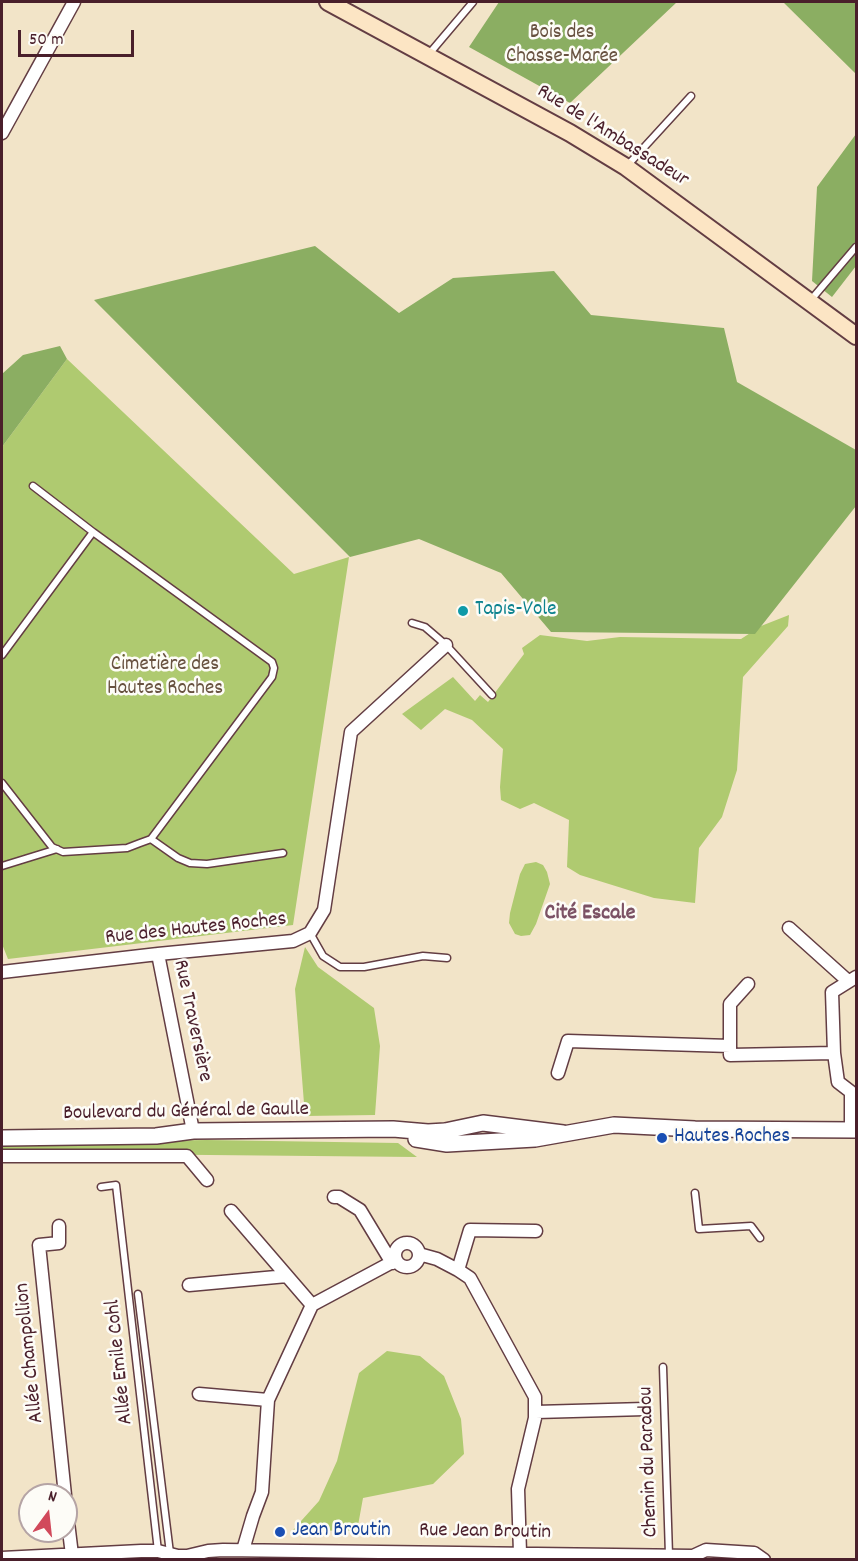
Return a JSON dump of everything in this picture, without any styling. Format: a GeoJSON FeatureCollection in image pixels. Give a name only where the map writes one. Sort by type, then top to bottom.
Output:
{"type":"FeatureCollection","features":[{"type":"Feature","properties":{"kind":"main road","name":"Rue de l'Ambassadeur"},"geometry":{"type":"LineString","coordinates":[[328,2],[570,133],[626,167],[856,336]]}},
{"type":"Feature","properties":{"kind":"street"},"geometry":{"type":"LineString","coordinates":[[2,133],[74,2]]}},
{"type":"Feature","properties":{"kind":"street","name":"Rue des Hautes Roches"},"geometry":{"type":"LineString","coordinates":[[2,972],[293,941],[310,933],[324,910],[351,732],[446,645]]}},
{"type":"Feature","properties":{"kind":"street"},"geometry":{"type":"LineString","coordinates":[[789,928],[852,979],[832,992],[834,1053],[838,1082],[854,1090],[854,1129]]}},
{"type":"Feature","properties":{"kind":"street","name":"Rue Traversière"},"geometry":{"type":"LineString","coordinates":[[158,954],[194,1131]]}},
{"type":"Feature","properties":{"kind":"street"},"geometry":{"type":"LineString","coordinates":[[748,984],[730,1004],[730,1055],[834,1053]]}},
{"type":"Feature","properties":{"kind":"street"},"geometry":{"type":"LineString","coordinates":[[558,1073],[568,1041],[730,1046]]}},
{"type":"Feature","properties":{"kind":"street","name":"Boulevard du Général de Gaulle"},"geometry":{"type":"LineString","coordinates":[[2,1138],[156,1136],[194,1131],[393,1129],[428,1132],[446,1131],[483,1123],[506,1124],[563,1133],[614,1125],[695,1129],[854,1129]]}},
{"type":"Feature","properties":{"kind":"street","name":"Boulevard du Général de Gaulle"},"geometry":{"type":"LineString","coordinates":[[2,1156],[187,1156],[207,1180]]}},
{"type":"Feature","properties":{"kind":"street"},"geometry":{"type":"LineString","coordinates":[[334,1197],[339,1197],[360,1210],[394,1262]]}},
{"type":"Feature","properties":{"kind":"street"},"geometry":{"type":"LineString","coordinates":[[231,1211],[312,1305]]}},
{"type":"Feature","properties":{"kind":"street","name":"Allée Champollion"},"geometry":{"type":"LineString","coordinates":[[59,1226],[59,1243],[39,1245],[64,1483]]}},
{"type":"Feature","properties":{"kind":"street"},"geometry":{"type":"LineString","coordinates":[[458,1270],[470,1230],[536,1231]]}},
{"type":"Feature","properties":{"kind":"street"},"geometry":{"type":"LineString","coordinates":[[394,1262],[395,1253],[402,1244],[413,1245],[418,1254],[437,1259],[470,1278],[535,1397],[536,1412],[518,1489],[520,1553]]}},
{"type":"Feature","properties":{"kind":"street"},"geometry":{"type":"LineString","coordinates":[[243,1550],[262,1492],[268,1400],[312,1305],[394,1262]]}},
{"type":"Feature","properties":{"kind":"street"},"geometry":{"type":"LineString","coordinates":[[189,1285],[287,1276]]}},
{"type":"Feature","properties":{"kind":"street"},"geometry":{"type":"LineString","coordinates":[[199,1394],[268,1400]]}},
{"type":"Feature","properties":{"kind":"street"},"geometry":{"type":"LineString","coordinates":[[536,1412],[645,1409]]}},
{"type":"Feature","properties":{"kind":"street"},"geometry":{"type":"LineString","coordinates":[[70,1543],[72,1556]]}},
{"type":"Feature","properties":{"kind":"street","name":"Rue Jean Broutin"},"geometry":{"type":"LineString","coordinates":[[2,1558],[164,1552],[187,1558],[208,1551],[243,1550],[314,1555],[520,1553],[669,1555],[692,1558],[706,1550],[754,1553],[764,1560]]}},
{"type":"Feature","properties":{"kind":"lane"},"geometry":{"type":"LineString","coordinates":[[428,55],[473,2]]}},
{"type":"Feature","properties":{"kind":"lane"},"geometry":{"type":"LineString","coordinates":[[626,167],[691,96]]}},
{"type":"Feature","properties":{"kind":"lane"},"geometry":{"type":"LineString","coordinates":[[810,302],[856,247]]}},
{"type":"Feature","properties":{"kind":"lane"},"geometry":{"type":"LineString","coordinates":[[2,783],[52,846],[63,852],[127,848],[151,839],[272,677],[274,668],[273,662],[33,486]]}},
{"type":"Feature","properties":{"kind":"lane"},"geometry":{"type":"LineString","coordinates":[[2,655],[93,532]]}},
{"type":"Feature","properties":{"kind":"lane"},"geometry":{"type":"LineString","coordinates":[[412,623],[425,627],[446,645],[492,695]]}},
{"type":"Feature","properties":{"kind":"lane"},"geometry":{"type":"LineString","coordinates":[[151,839],[178,858],[190,863],[207,864],[284,853]]}},
{"type":"Feature","properties":{"kind":"lane"},"geometry":{"type":"LineString","coordinates":[[2,866],[57,849]]}},
{"type":"Feature","properties":{"kind":"lane"},"geometry":{"type":"LineString","coordinates":[[310,933],[323,956],[340,967],[364,967],[423,956],[447,958]]}},
{"type":"Feature","properties":{"kind":"lane","name":"Allée Emile Cohl"},"geometry":{"type":"LineString","coordinates":[[100,1187],[116,1185],[164,1552]]}},
{"type":"Feature","properties":{"kind":"lane"},"geometry":{"type":"LineString","coordinates":[[695,1193],[699,1229],[751,1226],[760,1238]]}},
{"type":"Feature","properties":{"kind":"lane"},"geometry":{"type":"LineString","coordinates":[[138,1294],[164,1552]]}},
{"type":"Feature","properties":{"kind":"lane","name":"Chemin du Paradou"},"geometry":{"type":"LineString","coordinates":[[663,1367],[669,1555]]}},
{"type":"Feature","properties":{"kind":"green space","name":"Bois des Chasse-Marée"},"geometry":{"type":"Polygon","coordinates":[[[499,2],[677,2],[570,103],[469,47],[499,2]]]}},
{"type":"Feature","properties":{"kind":"green space"},"geometry":{"type":"Polygon","coordinates":[[[783,2],[856,2],[856,74],[783,2]]]}},
{"type":"Feature","properties":{"kind":"green space"},"geometry":{"type":"Polygon","coordinates":[[[856,134],[856,266],[832,297],[812,281],[817,187],[856,134]]]}},
{"type":"Feature","properties":{"kind":"green space"},"geometry":{"type":"Polygon","coordinates":[[[315,246],[399,313],[453,278],[554,271],[591,315],[724,328],[737,382],[856,450],[856,506],[755,634],[551,632],[501,573],[419,539],[350,557],[94,300],[315,246]]]}},
{"type":"Feature","properties":{"kind":"green space"},"geometry":{"type":"Polygon","coordinates":[[[60,346],[67,359],[2,447],[2,374],[23,355],[60,346]]]}},
{"type":"Feature","properties":{"kind":"green space","name":"Cimetière des Hautes Roches"},"geometry":{"type":"Polygon","coordinates":[[[67,359],[294,574],[349,557],[293,925],[8,959],[2,944],[2,447],[67,359]]]}},
{"type":"Feature","properties":{"kind":"green space"},"geometry":{"type":"Polygon","coordinates":[[[789,615],[788,626],[743,677],[737,770],[722,817],[699,848],[695,903],[654,898],[580,875],[567,867],[569,820],[534,803],[520,809],[501,800],[503,749],[472,720],[445,709],[421,730],[402,714],[453,677],[475,701],[480,695],[488,702],[524,654],[522,648],[540,635],[587,641],[620,637],[741,639],[761,626],[789,615]]]}},
{"type":"Feature","properties":{"kind":"green space"},"geometry":{"type":"Polygon","coordinates":[[[536,862],[543,865],[550,884],[530,935],[521,936],[515,934],[509,923],[510,913],[520,874],[525,864],[536,862]]]}},
{"type":"Feature","properties":{"kind":"green space"},"geometry":{"type":"Polygon","coordinates":[[[305,947],[318,967],[374,1008],[380,1046],[375,1115],[305,1116],[295,989],[305,947]]]}},
{"type":"Feature","properties":{"kind":"green space"},"geometry":{"type":"Polygon","coordinates":[[[207,1140],[398,1143],[417,1157],[2,1153],[2,1143],[207,1140]]]}},
{"type":"Feature","properties":{"kind":"green space"},"geometry":{"type":"Polygon","coordinates":[[[387,1351],[420,1356],[444,1376],[461,1419],[464,1454],[433,1484],[363,1498],[357,1531],[293,1530],[319,1501],[337,1461],[359,1373],[387,1351]]]}},
{"type":"Feature","properties":{"kind":"place","name":"Tapis-Vole"},"geometry":{"type":"Point","coordinates":[463,611]}},
{"type":"Feature","properties":{"kind":"place","name":"Hautes Roches"},"geometry":{"type":"Point","coordinates":[662,1138]}},
{"type":"Feature","properties":{"kind":"place","name":"Jean Broutin"},"geometry":{"type":"Point","coordinates":[280,1532]}},
{"type":"Feature","properties":{"kind":"district","name":"Cité Escale"},"geometry":{"type":"Point","coordinates":[590,915]}}]}
